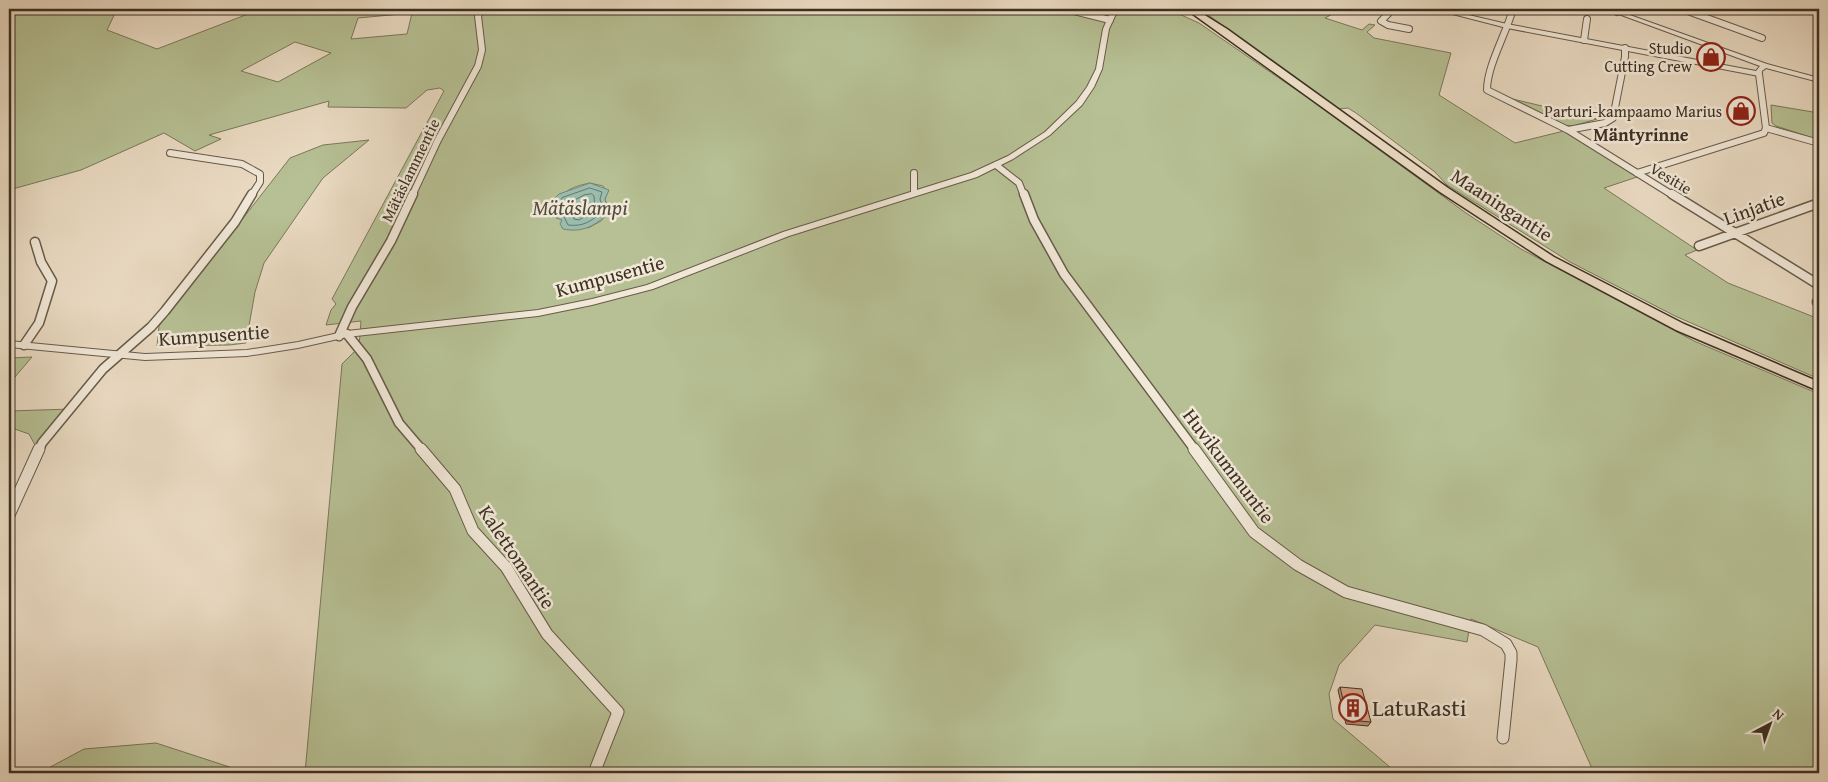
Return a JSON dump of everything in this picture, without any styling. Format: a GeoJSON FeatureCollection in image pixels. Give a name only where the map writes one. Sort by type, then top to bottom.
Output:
{"type":"FeatureCollection","features":[{"type":"Feature","properties":{"kind":"main road","name":"Maaningantie"},"geometry":{"type":"LineString","coordinates":[[1190,9],[1224,31],[1444,190],[1550,259],[1680,327],[1819,387]]}},
{"type":"Feature","properties":{"kind":"street","name":"Mätäslammentie"},"geometry":{"type":"LineString","coordinates":[[343,335],[352,307],[391,242],[438,140],[478,66],[482,50],[478,16],[481,9]]}},
{"type":"Feature","properties":{"kind":"street"},"geometry":{"type":"LineString","coordinates":[[1066,9],[1110,20]]}},
{"type":"Feature","properties":{"kind":"street","name":"Kumpusentie"},"geometry":{"type":"LineString","coordinates":[[9,344],[145,357],[247,353],[343,335],[538,312],[592,302],[650,287],[786,234],[974,175],[996,165],[1032,144],[1071,111],[1084,96],[1099,72],[1105,30],[1113,13],[1118,9]]}},
{"type":"Feature","properties":{"kind":"street"},"geometry":{"type":"LineString","coordinates":[[1393,9],[1381,21],[1388,25],[1409,30]]}},
{"type":"Feature","properties":{"kind":"street"},"geometry":{"type":"LineString","coordinates":[[1436,9],[1507,26],[1759,74]]}},
{"type":"Feature","properties":{"kind":"street"},"geometry":{"type":"LineString","coordinates":[[1507,26],[1513,9]]}},
{"type":"Feature","properties":{"kind":"street"},"geometry":{"type":"LineString","coordinates":[[1608,9],[1620,10],[1765,65],[1819,80]]}},
{"type":"Feature","properties":{"kind":"street"},"geometry":{"type":"LineString","coordinates":[[1682,9],[1762,38]]}},
{"type":"Feature","properties":{"kind":"street"},"geometry":{"type":"LineString","coordinates":[[1584,40],[1587,19]]}},
{"type":"Feature","properties":{"kind":"street","name":"Vesitie"},"geometry":{"type":"LineString","coordinates":[[1507,26],[1486,79],[1487,90],[1568,130],[1819,285]]}},
{"type":"Feature","properties":{"kind":"street"},"geometry":{"type":"LineString","coordinates":[[1568,130],[1605,122],[1613,118],[1625,57],[1625,48]]}},
{"type":"Feature","properties":{"kind":"street"},"geometry":{"type":"LineString","coordinates":[[1637,173],[1764,132],[1766,128],[1758,71],[1765,65]]}},
{"type":"Feature","properties":{"kind":"street"},"geometry":{"type":"LineString","coordinates":[[1766,128],[1819,142]]}},
{"type":"Feature","properties":{"kind":"street"},"geometry":{"type":"LineString","coordinates":[[9,515],[42,443],[103,369],[151,327],[165,311],[235,222],[260,182],[260,174],[242,164],[170,153]]}},
{"type":"Feature","properties":{"kind":"street","name":"Huvikummuntie"},"geometry":{"type":"LineString","coordinates":[[996,165],[1019,183],[1034,220],[1064,274],[1135,367],[1254,532],[1276,552],[1346,592],[1473,626],[1497,637],[1506,644],[1511,653],[1511,660],[1503,738]]}},
{"type":"Feature","properties":{"kind":"street"},"geometry":{"type":"LineString","coordinates":[[914,173],[914,193]]}},
{"type":"Feature","properties":{"kind":"street","name":"Linjatie"},"geometry":{"type":"LineString","coordinates":[[1699,246],[1819,202]]}},
{"type":"Feature","properties":{"kind":"street"},"geometry":{"type":"LineString","coordinates":[[24,345],[38,323],[52,280],[41,262],[35,242]]}},
{"type":"Feature","properties":{"kind":"street","name":"Kalettomantie"},"geometry":{"type":"LineString","coordinates":[[343,335],[367,359],[399,422],[455,489],[473,531],[506,567],[547,634],[586,680],[618,712],[594,773]]}},
{"type":"Feature","properties":{"kind":"shaded area"},"geometry":{"type":"Polygon","coordinates":[[[9,9],[117,9],[107,30],[157,49],[261,9],[1168,9],[1199,23],[1305,96],[1466,213],[1521,249],[1694,341],[1819,394],[1819,773],[1594,773],[1538,647],[1471,619],[1467,642],[1375,625],[1339,665],[1329,694],[1333,719],[1397,773],[305,773],[342,364],[359,347],[361,321],[326,325],[331,310],[336,304],[332,299],[444,91],[440,88],[427,90],[406,108],[328,107],[329,101],[209,135],[221,139],[195,151],[164,133],[81,170],[9,190],[9,9]],[[412,13],[358,18],[351,39],[407,34],[412,13]],[[295,42],[241,71],[278,82],[331,53],[295,42]],[[590,183],[566,192],[560,200],[557,214],[588,228],[601,221],[608,212],[605,199],[607,194],[603,186],[590,183]]]}},
{"type":"Feature","properties":{"kind":"shaded area"},"geometry":{"type":"Polygon","coordinates":[[[1200,9],[1342,9],[1325,18],[1362,30],[1369,24],[1375,25],[1367,32],[1374,38],[1451,53],[1439,95],[1515,143],[1568,130],[1637,173],[1637,177],[1604,188],[1697,250],[1685,255],[1728,283],[1819,319],[1819,379],[1675,316],[1570,262],[1447,185],[1435,172],[1356,113],[1348,108],[1338,109],[1200,9]]]}},
{"type":"Feature","properties":{"kind":"shaded area"},"geometry":{"type":"Polygon","coordinates":[[[1504,97],[1597,119],[1573,126],[1563,125],[1504,97]]]}},
{"type":"Feature","properties":{"kind":"shaded area"},"geometry":{"type":"Polygon","coordinates":[[[1771,105],[1819,113],[1819,140],[1776,126],[1772,123],[1771,105]]]}},
{"type":"Feature","properties":{"kind":"shaded area"},"geometry":{"type":"Polygon","coordinates":[[[369,140],[323,178],[264,263],[255,292],[246,343],[157,346],[159,326],[290,158],[323,145],[369,140]]]}},
{"type":"Feature","properties":{"kind":"shaded area"},"geometry":{"type":"Polygon","coordinates":[[[32,357],[9,384],[9,358],[32,357]]]}},
{"type":"Feature","properties":{"kind":"shaded area"},"geometry":{"type":"Polygon","coordinates":[[[71,409],[35,445],[29,434],[9,427],[9,411],[71,409]]]}},
{"type":"Feature","properties":{"kind":"shaded area"},"geometry":{"type":"Polygon","coordinates":[[[156,743],[248,773],[39,773],[84,749],[156,743]]]}},
{"type":"Feature","properties":{"kind":"water","name":"Mätäslampi"},"geometry":{"type":"Polygon","coordinates":[[[590,183],[609,190],[605,199],[609,212],[594,225],[576,230],[563,229],[560,224],[562,220],[556,218],[557,214],[552,206],[558,202],[555,198],[559,194],[590,183]]]}},
{"type":"Feature","properties":{"kind":"building","name":"LatuRasti"},"geometry":{"type":"Polygon","coordinates":[[[1340,687],[1362,689],[1371,722],[1348,720],[1340,687]]]}},
{"type":"Feature","properties":{"kind":"place","name":"Studio Cutting Crew"},"geometry":{"type":"Point","coordinates":[1711,57]}},
{"type":"Feature","properties":{"kind":"place","name":"Parturi-kampaamo Marius"},"geometry":{"type":"Point","coordinates":[1741,111]}},
{"type":"Feature","properties":{"kind":"place","name":"LatuRasti"},"geometry":{"type":"Point","coordinates":[1353,708]}},
{"type":"Feature","properties":{"kind":"district","name":"Mäntyrinne"},"geometry":{"type":"Point","coordinates":[1641,135]}}]}
